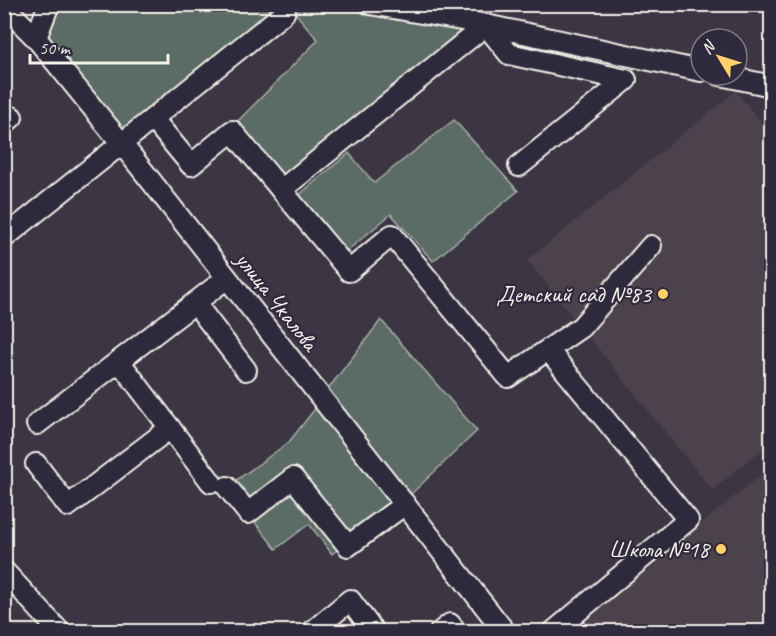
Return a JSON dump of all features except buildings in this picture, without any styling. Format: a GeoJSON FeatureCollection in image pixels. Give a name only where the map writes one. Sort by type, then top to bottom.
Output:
{"type":"FeatureCollection","features":[{"type":"Feature","properties":{"kind":"street"},"geometry":{"type":"LineString","coordinates":[[36,38],[49,4]]}},
{"type":"Feature","properties":{"kind":"street"},"geometry":{"type":"LineString","coordinates":[[4,238],[284,13],[286,4]]}},
{"type":"Feature","properties":{"kind":"street"},"geometry":{"type":"LineString","coordinates":[[370,4],[486,25],[689,68]]}},
{"type":"Feature","properties":{"kind":"street","name":"улица Чкалова"},"geometry":{"type":"LineString","coordinates":[[4,6],[12,21],[36,38],[122,144],[505,632]]}},
{"type":"Feature","properties":{"kind":"street"},"geometry":{"type":"LineString","coordinates":[[281,190],[486,25]]}},
{"type":"Feature","properties":{"kind":"street"},"geometry":{"type":"LineString","coordinates":[[486,25],[509,54],[626,80],[519,166]]}},
{"type":"Feature","properties":{"kind":"street"},"geometry":{"type":"LineString","coordinates":[[749,81],[771,86]]}},
{"type":"Feature","properties":{"kind":"street"},"geometry":{"type":"LineString","coordinates":[[153,119],[191,165],[232,131],[349,271],[392,235],[508,378],[581,327],[651,246]]}},
{"type":"Feature","properties":{"kind":"street"},"geometry":{"type":"LineString","coordinates":[[37,424],[227,278]]}},
{"type":"Feature","properties":{"kind":"street"},"geometry":{"type":"LineString","coordinates":[[195,303],[246,370]]}},
{"type":"Feature","properties":{"kind":"street"},"geometry":{"type":"LineString","coordinates":[[549,351],[688,520],[553,632]]}},
{"type":"Feature","properties":{"kind":"street"},"geometry":{"type":"LineString","coordinates":[[119,361],[170,428],[219,485],[248,513],[293,478],[341,551],[405,504]]}},
{"type":"Feature","properties":{"kind":"street"},"geometry":{"type":"LineString","coordinates":[[36,464],[68,506],[170,428]]}},
{"type":"Feature","properties":{"kind":"street"},"geometry":{"type":"LineString","coordinates":[[4,571],[60,632]]}},
{"type":"Feature","properties":{"kind":"street"},"geometry":{"type":"LineString","coordinates":[[312,632],[338,624],[350,600],[374,632]]}},
{"type":"Feature","properties":{"kind":"street"},"geometry":{"type":"LineString","coordinates":[[440,632],[450,624],[456,632]]}},
{"type":"Feature","properties":{"kind":"shaded area","name":"Детский сад №83"},"geometry":{"type":"Polygon","coordinates":[[[736,91],[771,134],[771,442],[712,490],[527,260],[736,91]]]}},
{"type":"Feature","properties":{"kind":"shaded area","name":"Школа №18"},"geometry":{"type":"Polygon","coordinates":[[[771,467],[771,631],[569,631],[771,467]]]}},
{"type":"Feature","properties":{"kind":"green space"},"geometry":{"type":"Polygon","coordinates":[[[56,5],[282,5],[124,138],[43,37],[56,5]]]}},
{"type":"Feature","properties":{"kind":"green space"},"geometry":{"type":"Polygon","coordinates":[[[289,5],[351,5],[479,27],[282,186],[232,127],[318,40],[296,14],[287,12],[289,5]]]}},
{"type":"Feature","properties":{"kind":"green space"},"geometry":{"type":"Polygon","coordinates":[[[454,120],[518,191],[433,261],[391,214],[347,251],[299,195],[349,153],[374,183],[454,120]]]}},
{"type":"Feature","properties":{"kind":"green space"},"geometry":{"type":"Polygon","coordinates":[[[381,320],[477,431],[408,497],[325,393],[381,320]]]}},
{"type":"Feature","properties":{"kind":"green space"},"geometry":{"type":"Polygon","coordinates":[[[318,405],[398,505],[349,542],[293,474],[248,509],[230,485],[289,442],[318,405]]]}},
{"type":"Feature","properties":{"kind":"green space"},"geometry":{"type":"Polygon","coordinates":[[[292,482],[343,545],[332,554],[309,524],[276,549],[249,515],[292,482]]]}},
{"type":"Feature","properties":{"kind":"place","name":"Детский сад №83"},"geometry":{"type":"Point","coordinates":[663,294]}},
{"type":"Feature","properties":{"kind":"place","name":"Школа №18"},"geometry":{"type":"Point","coordinates":[721,549]}}]}
